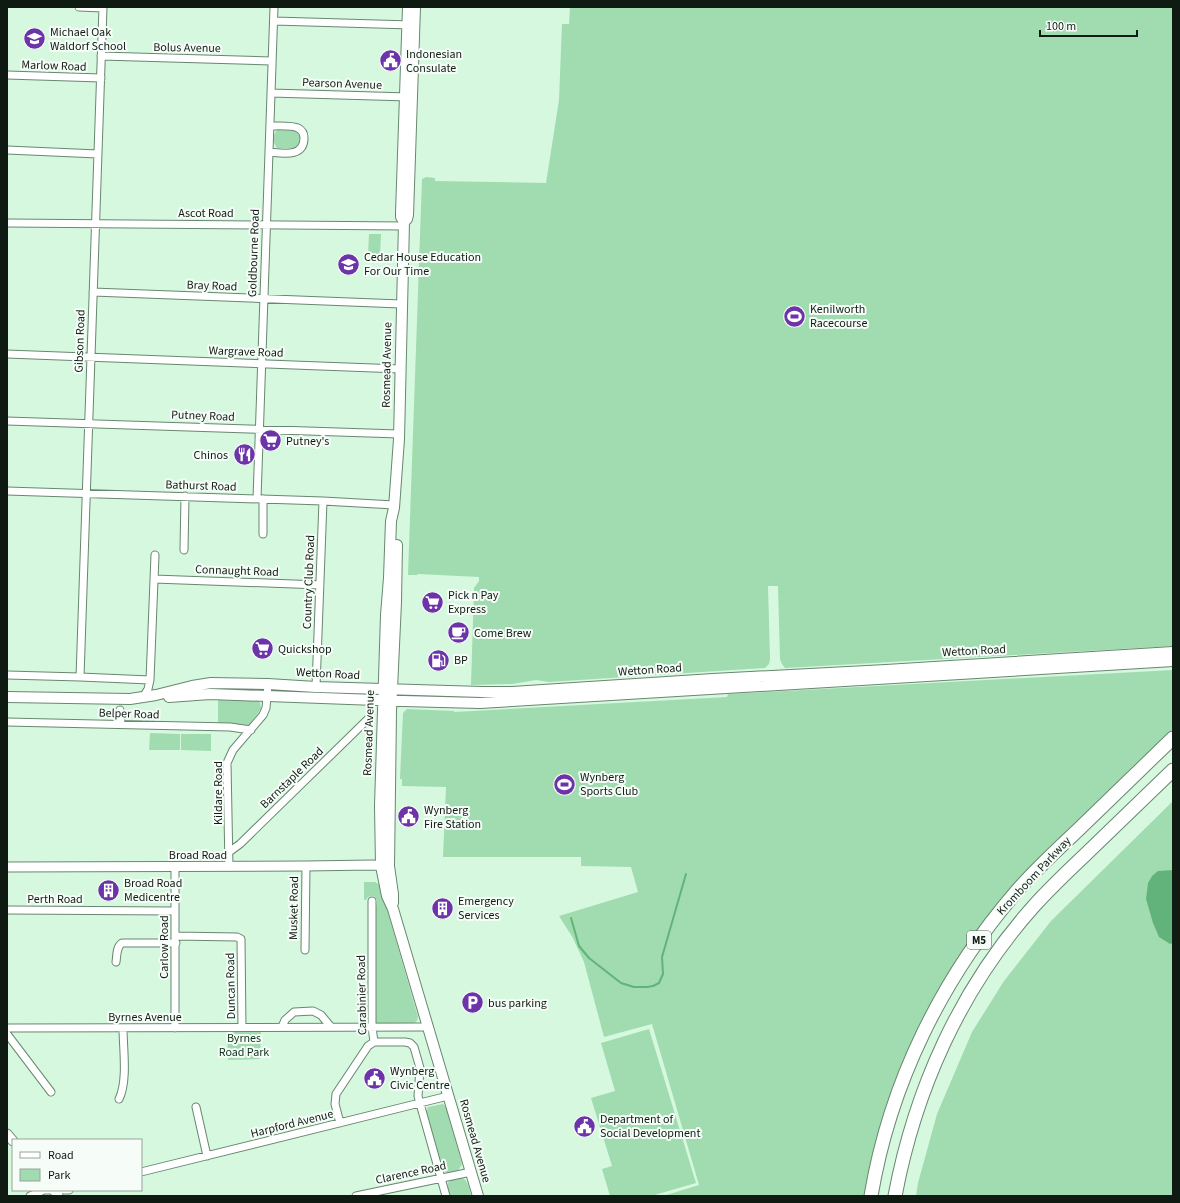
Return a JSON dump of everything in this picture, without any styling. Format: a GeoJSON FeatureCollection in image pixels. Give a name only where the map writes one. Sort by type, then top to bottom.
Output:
{"type":"FeatureCollection","features":[{"type":"Feature","properties":{"kind":"highway","name":"Kromboom Parkway"},"geometry":{"type":"LineString","coordinates":[[871,1196],[885,1135],[902,1081],[928,1024],[964,960],[1018,891],[1045,862],[1173,738]]}},
{"type":"Feature","properties":{"kind":"highway","name":"Kromboom Parkway"},"geometry":{"type":"LineString","coordinates":[[895,1196],[909,1132],[926,1082],[948,1034],[982,974],[1033,906],[1173,770]]}},
{"type":"Feature","properties":{"kind":"main road","name":"Rosmead Avenue"},"geometry":{"type":"LineString","coordinates":[[408,7],[411,25],[401,214],[404,224],[399,434],[394,507],[391,521],[386,615],[388,690],[380,806],[387,896],[393,909],[478,1196]]}},
{"type":"Feature","properties":{"kind":"main road","name":"Rosmead Avenue"},"geometry":{"type":"LineString","coordinates":[[411,25],[416,7]]}},
{"type":"Feature","properties":{"kind":"main road","name":"Wetton Road"},"geometry":{"type":"LineString","coordinates":[[130,699],[211,683],[268,684],[316,688],[512,692],[706,679],[886,670],[1173,652]]}},
{"type":"Feature","properties":{"kind":"main road","name":"Wetton Road"},"geometry":{"type":"LineString","coordinates":[[7,697],[145,700],[173,696],[210,694],[480,703],[1173,661]]}},
{"type":"Feature","properties":{"kind":"street"},"geometry":{"type":"LineString","coordinates":[[79,7],[103,7]]}},
{"type":"Feature","properties":{"kind":"street","name":"Gibson Road"},"geometry":{"type":"LineString","coordinates":[[80,677],[103,7]]}},
{"type":"Feature","properties":{"kind":"street","name":"Goldbourne Road"},"geometry":{"type":"LineString","coordinates":[[263,534],[260,499],[259,429],[274,7]]}},
{"type":"Feature","properties":{"kind":"street"},"geometry":{"type":"LineString","coordinates":[[274,21],[411,25]]}},
{"type":"Feature","properties":{"kind":"street","name":"Bolus Avenue"},"geometry":{"type":"LineString","coordinates":[[101,56],[272,61]]}},
{"type":"Feature","properties":{"kind":"street","name":"Marlow Road"},"geometry":{"type":"LineString","coordinates":[[7,75],[101,78]]}},
{"type":"Feature","properties":{"kind":"street","name":"Pearson Avenue"},"geometry":{"type":"LineString","coordinates":[[271,93],[408,97]]}},
{"type":"Feature","properties":{"kind":"street"},"geometry":{"type":"LineString","coordinates":[[269,152],[291,153],[297,152],[303,147],[303,133],[299,128],[270,126]]}},
{"type":"Feature","properties":{"kind":"street"},"geometry":{"type":"LineString","coordinates":[[7,150],[98,154]]}},
{"type":"Feature","properties":{"kind":"street","name":"Ascot Road"},"geometry":{"type":"LineString","coordinates":[[7,223],[266,225],[404,224]]}},
{"type":"Feature","properties":{"kind":"street","name":"Bray Road"},"geometry":{"type":"LineString","coordinates":[[93,292],[401,304]]}},
{"type":"Feature","properties":{"kind":"street","name":"Wargrave Road"},"geometry":{"type":"LineString","coordinates":[[7,354],[400,369]]}},
{"type":"Feature","properties":{"kind":"street","name":"Putney Road"},"geometry":{"type":"LineString","coordinates":[[7,421],[399,434]]}},
{"type":"Feature","properties":{"kind":"street"},"geometry":{"type":"LineString","coordinates":[[7,491],[7,496]]}},
{"type":"Feature","properties":{"kind":"street","name":"Bathurst Road"},"geometry":{"type":"LineString","coordinates":[[7,491],[323,501],[394,507]]}},
{"type":"Feature","properties":{"kind":"street"},"geometry":{"type":"LineString","coordinates":[[184,550],[185,496]]}},
{"type":"Feature","properties":{"kind":"street","name":"Country Club Road"},"geometry":{"type":"LineString","coordinates":[[316,688],[323,501]]}},
{"type":"Feature","properties":{"kind":"street"},"geometry":{"type":"LineString","coordinates":[[155,555],[150,680],[151,688],[156,695]]}},
{"type":"Feature","properties":{"kind":"street","name":"Connaught Road"},"geometry":{"type":"LineString","coordinates":[[154,579],[320,585]]}},
{"type":"Feature","properties":{"kind":"street"},"geometry":{"type":"LineString","coordinates":[[7,675],[150,680]]}},
{"type":"Feature","properties":{"kind":"street"},"geometry":{"type":"LineString","coordinates":[[143,697],[148,689],[150,680]]}},
{"type":"Feature","properties":{"kind":"street","name":"Kildare Road"},"geometry":{"type":"LineString","coordinates":[[229,867],[227,762],[233,750],[263,715],[266,708],[268,684]]}},
{"type":"Feature","properties":{"kind":"street"},"geometry":{"type":"LineString","coordinates":[[120,710],[121,724]]}},
{"type":"Feature","properties":{"kind":"street","name":"Barnstaple Road"},"geometry":{"type":"LineString","coordinates":[[229,852],[240,844],[369,718]]}},
{"type":"Feature","properties":{"kind":"street","name":"Belper Road"},"geometry":{"type":"LineString","coordinates":[[7,722],[230,727],[251,730]]}},
{"type":"Feature","properties":{"kind":"street","name":"Musket Road"},"geometry":{"type":"LineString","coordinates":[[305,950],[306,866]]}},
{"type":"Feature","properties":{"kind":"street","name":"Broad Road"},"geometry":{"type":"LineString","coordinates":[[7,867],[385,866]]}},
{"type":"Feature","properties":{"kind":"street","name":"Carlow Road"},"geometry":{"type":"LineString","coordinates":[[175,867],[175,1028]]}},
{"type":"Feature","properties":{"kind":"street","name":"Carabinier Road"},"geometry":{"type":"LineString","coordinates":[[340,1123],[335,1104],[336,1094],[368,1046],[374,1042],[372,1027],[372,901]]}},
{"type":"Feature","properties":{"kind":"street","name":"Perth Road"},"geometry":{"type":"LineString","coordinates":[[7,910],[175,911]]}},
{"type":"Feature","properties":{"kind":"street","name":"Duncan Road"},"geometry":{"type":"LineString","coordinates":[[116,962],[118,948],[122,943],[237,936],[241,939],[242,1027]]}},
{"type":"Feature","properties":{"kind":"street"},"geometry":{"type":"LineString","coordinates":[[282,1027],[285,1020],[294,1012],[313,1011],[321,1015],[331,1027]]}},
{"type":"Feature","properties":{"kind":"street","name":"Byrnes Avenue"},"geometry":{"type":"LineString","coordinates":[[7,1028],[428,1027]]}},
{"type":"Feature","properties":{"kind":"street"},"geometry":{"type":"LineString","coordinates":[[118,1100],[123,1088],[124,1078],[123,1028]]}},
{"type":"Feature","properties":{"kind":"street"},"geometry":{"type":"LineString","coordinates":[[7,1034],[51,1092]]}},
{"type":"Feature","properties":{"kind":"street"},"geometry":{"type":"LineString","coordinates":[[374,1042],[405,1042],[414,1046],[420,1068],[418,1096],[446,1196]]}},
{"type":"Feature","properties":{"kind":"street","name":"Harpford Avenue"},"geometry":{"type":"LineString","coordinates":[[142,1172],[448,1096]]}},
{"type":"Feature","properties":{"kind":"street"},"geometry":{"type":"LineString","coordinates":[[196,1107],[207,1156]]}},
{"type":"Feature","properties":{"kind":"street","name":"Clarence Road"},"geometry":{"type":"LineString","coordinates":[[356,1196],[471,1172]]}},
{"type":"Feature","properties":{"kind":"street"},"geometry":{"type":"LineString","coordinates":[[30,1196],[42,1191]]}},
{"type":"Feature","properties":{"kind":"green space","name":"Kenilworth Racecourse"},"geometry":{"type":"Polygon","coordinates":[[[570,7],[1173,7],[1173,646],[785,668],[780,659],[778,586],[768,586],[770,659],[769,664],[765,668],[549,682],[536,680],[512,684],[471,685],[474,588],[479,581],[479,577],[418,574],[408,575],[422,179],[426,177],[435,178],[435,181],[546,183],[559,100],[562,24],[569,24],[570,7]]]}},
{"type":"Feature","properties":{"kind":"green space"},"geometry":{"type":"Polygon","coordinates":[[[277,130],[296,131],[300,136],[299,145],[296,148],[277,148],[273,139],[277,130]]]}},
{"type":"Feature","properties":{"kind":"green space"},"geometry":{"type":"Polygon","coordinates":[[[369,234],[381,234],[380,256],[368,255],[369,234]]]}},
{"type":"Feature","properties":{"kind":"green space"},"geometry":{"type":"Polygon","coordinates":[[[1173,670],[1173,729],[1006,894],[970,940],[935,995],[908,1049],[886,1107],[874,1151],[865,1196],[663,1196],[699,1185],[652,1024],[604,1037],[584,962],[573,938],[559,916],[638,892],[631,867],[581,866],[581,857],[443,857],[446,787],[402,786],[402,779],[400,779],[403,713],[407,709],[454,712],[727,697],[728,694],[1173,670]]]}},
{"type":"Feature","properties":{"kind":"green space"},"geometry":{"type":"Polygon","coordinates":[[[218,700],[258,701],[260,702],[261,709],[249,725],[218,723],[218,700]]]}},
{"type":"Feature","properties":{"kind":"green space"},"geometry":{"type":"Polygon","coordinates":[[[150,733],[180,734],[180,750],[149,750],[150,733]]]}},
{"type":"Feature","properties":{"kind":"green space"},"geometry":{"type":"Polygon","coordinates":[[[181,734],[211,734],[211,751],[181,750],[181,734]]]}},
{"type":"Feature","properties":{"kind":"green space"},"geometry":{"type":"Polygon","coordinates":[[[1173,801],[1173,1196],[916,1196],[918,1183],[937,1114],[972,1032],[1004,981],[1051,921],[1173,801]]]}},
{"type":"Feature","properties":{"kind":"green space"},"geometry":{"type":"Polygon","coordinates":[[[364,882],[375,882],[380,885],[418,1017],[417,1021],[414,1023],[378,1024],[375,1022],[375,908],[377,900],[374,896],[369,896],[366,900],[364,900],[364,882]]]}},
{"type":"Feature","properties":{"kind":"green space"},"geometry":{"type":"Polygon","coordinates":[[[649,1029],[696,1183],[651,1196],[610,1196],[602,1169],[612,1166],[591,1098],[615,1091],[601,1043],[649,1029]]]}},
{"type":"Feature","properties":{"kind":"green space","name":"Byrnes Road Park"},"geometry":{"type":"Polygon","coordinates":[[[227,1030],[261,1030],[260,1059],[228,1060],[227,1030]]]}},
{"type":"Feature","properties":{"kind":"green space"},"geometry":{"type":"Polygon","coordinates":[[[443,1104],[446,1107],[462,1164],[458,1171],[452,1173],[448,1173],[442,1169],[426,1112],[428,1107],[443,1104]]]}},
{"type":"Feature","properties":{"kind":"green space"},"geometry":{"type":"Polygon","coordinates":[[[460,1177],[467,1182],[471,1196],[449,1196],[447,1188],[448,1183],[460,1177]]]}},
{"type":"Feature","properties":{"kind":"shaded area"},"geometry":{"type":"Polygon","coordinates":[[[1173,870],[1173,943],[1170,944],[1159,937],[1146,899],[1148,883],[1152,876],[1158,871],[1173,870]]]}},
{"type":"Feature","properties":{"kind":"waterway"},"geometry":{"type":"LineString","coordinates":[[571,918],[579,946],[589,958],[621,983],[634,987],[653,986],[659,983],[663,974],[662,957],[686,874]]}},
{"type":"Feature","properties":{"kind":"place","name":"Michael Oak Waldorf School"},"geometry":{"type":"Point","coordinates":[34,39]}},
{"type":"Feature","properties":{"kind":"place","name":"Indonesian Consulate"},"geometry":{"type":"Point","coordinates":[390,61]}},
{"type":"Feature","properties":{"kind":"place","name":"Cedar House Education For Our Time"},"geometry":{"type":"Point","coordinates":[348,264]}},
{"type":"Feature","properties":{"kind":"place","name":"Kenilworth Racecourse"},"geometry":{"type":"Point","coordinates":[795,316]}},
{"type":"Feature","properties":{"kind":"place","name":"Putney's"},"geometry":{"type":"Point","coordinates":[270,441]}},
{"type":"Feature","properties":{"kind":"place","name":"Chinos"},"geometry":{"type":"Point","coordinates":[244,455]}},
{"type":"Feature","properties":{"kind":"place","name":"Pick n Pay Express"},"geometry":{"type":"Point","coordinates":[433,602]}},
{"type":"Feature","properties":{"kind":"place","name":"Come Brew"},"geometry":{"type":"Point","coordinates":[459,633]}},
{"type":"Feature","properties":{"kind":"place","name":"Quickshop"},"geometry":{"type":"Point","coordinates":[262,649]}},
{"type":"Feature","properties":{"kind":"place","name":"BP"},"geometry":{"type":"Point","coordinates":[439,660]}},
{"type":"Feature","properties":{"kind":"place","name":"Wynberg Sports Club"},"geometry":{"type":"Point","coordinates":[565,784]}},
{"type":"Feature","properties":{"kind":"place","name":"Wynberg Fire Station"},"geometry":{"type":"Point","coordinates":[409,817]}},
{"type":"Feature","properties":{"kind":"place","name":"Broad Road Medicentre"},"geometry":{"type":"Point","coordinates":[109,890]}},
{"type":"Feature","properties":{"kind":"place","name":"Emergency Services"},"geometry":{"type":"Point","coordinates":[443,908]}},
{"type":"Feature","properties":{"kind":"place","name":"bus parking"},"geometry":{"type":"Point","coordinates":[472,1003]}},
{"type":"Feature","properties":{"kind":"place","name":"Wynberg Civic Centre"},"geometry":{"type":"Point","coordinates":[375,1078]}},
{"type":"Feature","properties":{"kind":"place","name":"Department of Social Development"},"geometry":{"type":"Point","coordinates":[584,1126]}}]}
